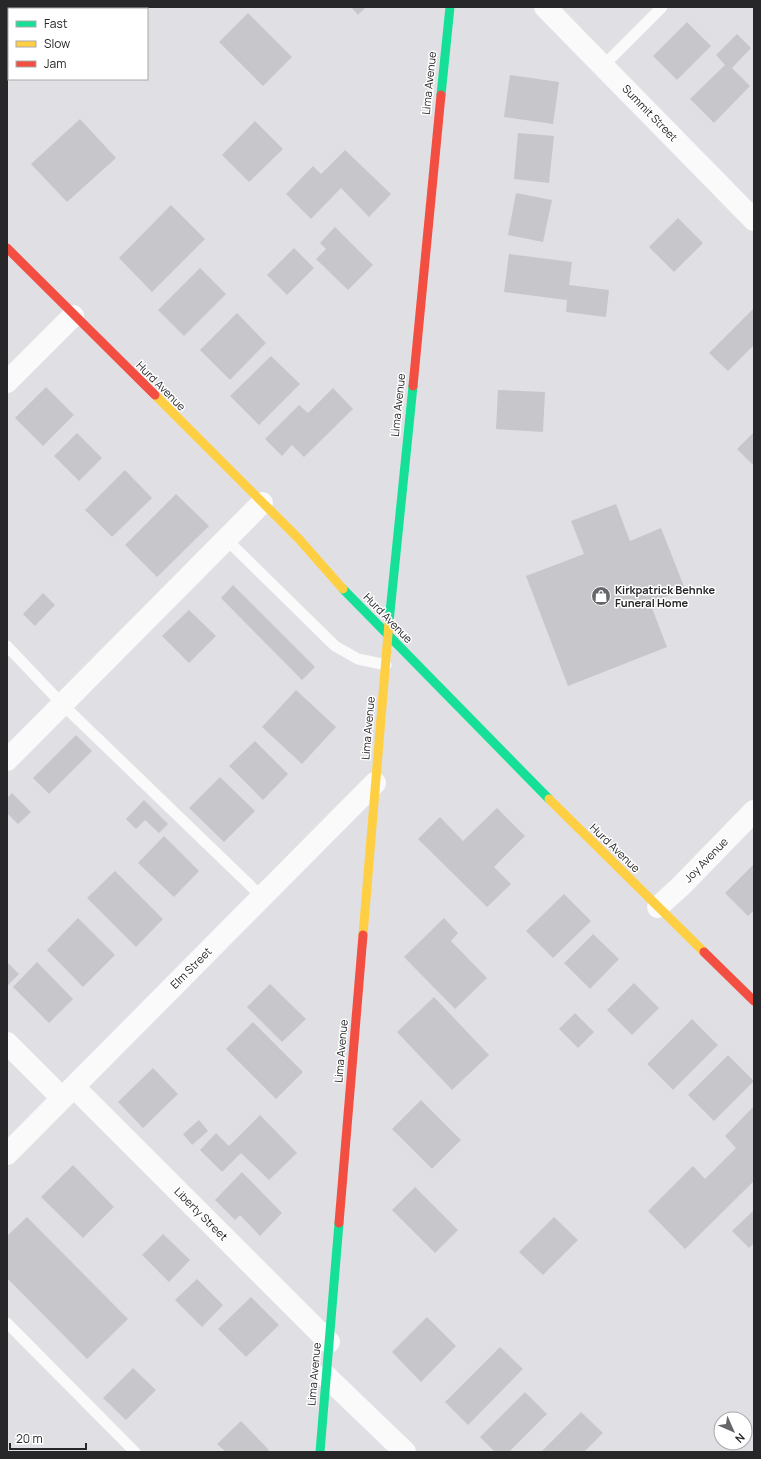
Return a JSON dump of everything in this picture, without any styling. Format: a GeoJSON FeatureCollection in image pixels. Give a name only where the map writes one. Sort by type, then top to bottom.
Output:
{"type":"FeatureCollection","features":[{"type":"Feature","properties":{"kind":"main road","name":"Lima Avenue"},"geometry":{"type":"LineString","coordinates":[[320,1452],[388,636],[450,7]]}},
{"type":"Feature","properties":{"kind":"main road","name":"Hurd Avenue"},"geometry":{"type":"LineString","coordinates":[[7,248],[73,316],[298,538],[388,636],[572,823],[754,1001]]}},
{"type":"Feature","properties":{"kind":"street","name":"Summit Street"},"geometry":{"type":"LineString","coordinates":[[545,7],[754,220]]}},
{"type":"Feature","properties":{"kind":"street"},"geometry":{"type":"LineString","coordinates":[[7,382],[73,316]]}},
{"type":"Feature","properties":{"kind":"street"},"geometry":{"type":"LineString","coordinates":[[7,760],[262,503]]}},
{"type":"Feature","properties":{"kind":"street","name":"Elm Street"},"geometry":{"type":"LineString","coordinates":[[7,1154],[375,783]]}},
{"type":"Feature","properties":{"kind":"street","name":"Joy Avenue"},"geometry":{"type":"LineString","coordinates":[[658,907],[681,886],[754,811]]}},
{"type":"Feature","properties":{"kind":"street","name":"Liberty Street"},"geometry":{"type":"LineString","coordinates":[[7,1043],[68,1092],[329,1342]]}},
{"type":"Feature","properties":{"kind":"street"},"geometry":{"type":"LineString","coordinates":[[326,1376],[405,1452]]}},
{"type":"Feature","properties":{"kind":"lane"},"geometry":{"type":"LineString","coordinates":[[603,66],[662,7]]}},
{"type":"Feature","properties":{"kind":"lane"},"geometry":{"type":"LineString","coordinates":[[226,539],[335,646],[358,658],[386,664]]}},
{"type":"Feature","properties":{"kind":"lane"},"geometry":{"type":"LineString","coordinates":[[7,646],[62,704],[262,897]]}},
{"type":"Feature","properties":{"kind":"lane"},"geometry":{"type":"LineString","coordinates":[[7,1323],[135,1452]]}},
{"type":"Feature","properties":{"kind":"building"},"geometry":{"type":"Polygon","coordinates":[[[351,7],[366,7],[358,15],[351,7]]]}},
{"type":"Feature","properties":{"kind":"building"},"geometry":{"type":"Polygon","coordinates":[[[248,13],[292,57],[263,86],[219,42],[248,13]]]}},
{"type":"Feature","properties":{"kind":"building"},"geometry":{"type":"Polygon","coordinates":[[[687,22],[711,46],[677,80],[653,56],[687,22]]]}},
{"type":"Feature","properties":{"kind":"building"},"geometry":{"type":"Polygon","coordinates":[[[7,23],[8,46],[7,47],[7,23]]]}},
{"type":"Feature","properties":{"kind":"building"},"geometry":{"type":"Polygon","coordinates":[[[737,34],[751,48],[732,68],[750,86],[714,123],[690,99],[725,65],[716,55],[737,34]]]}},
{"type":"Feature","properties":{"kind":"building"},"geometry":{"type":"Polygon","coordinates":[[[510,75],[559,82],[553,124],[504,117],[510,75]]]}},
{"type":"Feature","properties":{"kind":"building"},"geometry":{"type":"Polygon","coordinates":[[[80,119],[116,158],[67,202],[31,164],[80,119]]]}},
{"type":"Feature","properties":{"kind":"building"},"geometry":{"type":"Polygon","coordinates":[[[255,121],[283,149],[249,182],[222,155],[255,121]]]}},
{"type":"Feature","properties":{"kind":"building"},"geometry":{"type":"Polygon","coordinates":[[[518,133],[554,136],[549,183],[514,179],[518,133]]]}},
{"type":"Feature","properties":{"kind":"building"},"geometry":{"type":"Polygon","coordinates":[[[345,150],[391,194],[369,217],[341,188],[311,219],[286,194],[313,166],[321,174],[345,150]]]}},
{"type":"Feature","properties":{"kind":"building"},"geometry":{"type":"Polygon","coordinates":[[[516,193],[552,200],[543,242],[508,235],[516,193]]]}},
{"type":"Feature","properties":{"kind":"building"},"geometry":{"type":"Polygon","coordinates":[[[171,205],[205,239],[152,292],[119,258],[171,205]]]}},
{"type":"Feature","properties":{"kind":"building"},"geometry":{"type":"Polygon","coordinates":[[[678,218],[703,243],[674,272],[649,247],[678,218]]]}},
{"type":"Feature","properties":{"kind":"building"},"geometry":{"type":"Polygon","coordinates":[[[335,227],[373,265],[348,290],[316,259],[326,249],[320,243],[335,227]]]}},
{"type":"Feature","properties":{"kind":"building"},"geometry":{"type":"Polygon","coordinates":[[[294,248],[314,268],[287,295],[267,275],[294,248]]]}},
{"type":"Feature","properties":{"kind":"building"},"geometry":{"type":"Polygon","coordinates":[[[509,254],[572,262],[569,285],[609,290],[606,317],[566,312],[567,300],[504,292],[509,254]]]}},
{"type":"Feature","properties":{"kind":"building"},"geometry":{"type":"Polygon","coordinates":[[[200,268],[226,294],[184,336],[158,310],[200,268]]]}},
{"type":"Feature","properties":{"kind":"building"},"geometry":{"type":"Polygon","coordinates":[[[754,308],[754,345],[728,371],[709,353],[754,308]]]}},
{"type":"Feature","properties":{"kind":"building"},"geometry":{"type":"Polygon","coordinates":[[[237,313],[266,343],[230,380],[200,350],[237,313]]]}},
{"type":"Feature","properties":{"kind":"building"},"geometry":{"type":"Polygon","coordinates":[[[271,356],[300,384],[259,425],[230,396],[271,356]]]}},
{"type":"Feature","properties":{"kind":"building"},"geometry":{"type":"Polygon","coordinates":[[[46,387],[74,415],[43,446],[15,418],[46,387]]]}},
{"type":"Feature","properties":{"kind":"building"},"geometry":{"type":"Polygon","coordinates":[[[333,388],[353,409],[304,457],[292,445],[282,456],[265,439],[299,405],[308,413],[333,388]]]}},
{"type":"Feature","properties":{"kind":"building"},"geometry":{"type":"Polygon","coordinates":[[[498,390],[545,392],[543,432],[496,429],[498,390]]]}},
{"type":"Feature","properties":{"kind":"building"},"geometry":{"type":"Polygon","coordinates":[[[754,432],[754,466],[737,449],[754,432]]]}},
{"type":"Feature","properties":{"kind":"building"},"geometry":{"type":"Polygon","coordinates":[[[77,433],[102,458],[79,481],[54,456],[77,433]]]}},
{"type":"Feature","properties":{"kind":"building"},"geometry":{"type":"Polygon","coordinates":[[[125,470],[152,498],[112,537],[85,510],[125,470]]]}},
{"type":"Feature","properties":{"kind":"building"},"geometry":{"type":"Polygon","coordinates":[[[176,494],[209,526],[157,577],[125,545],[176,494]]]}},
{"type":"Feature","properties":{"kind":"building","name":"Kirkpatrick Behnke Funeral Home"},"geometry":{"type":"Polygon","coordinates":[[[616,504],[630,541],[661,528],[685,589],[650,603],[667,647],[568,686],[526,576],[584,554],[571,521],[616,504]]]}},
{"type":"Feature","properties":{"kind":"building"},"geometry":{"type":"Polygon","coordinates":[[[233,585],[315,667],[302,680],[221,598],[233,585]]]}},
{"type":"Feature","properties":{"kind":"building"},"geometry":{"type":"Polygon","coordinates":[[[43,593],[55,605],[35,626],[23,614],[43,593]]]}},
{"type":"Feature","properties":{"kind":"building"},"geometry":{"type":"Polygon","coordinates":[[[189,610],[216,636],[189,663],[162,636],[189,610]]]}},
{"type":"Feature","properties":{"kind":"building"},"geometry":{"type":"Polygon","coordinates":[[[296,690],[336,727],[302,764],[262,727],[296,690]]]}},
{"type":"Feature","properties":{"kind":"building"},"geometry":{"type":"Polygon","coordinates":[[[76,735],[92,751],[49,794],[33,778],[76,735]]]}},
{"type":"Feature","properties":{"kind":"building"},"geometry":{"type":"Polygon","coordinates":[[[255,741],[288,774],[263,800],[229,766],[255,741]]]}},
{"type":"Feature","properties":{"kind":"building"},"geometry":{"type":"Polygon","coordinates":[[[220,777],[255,811],[224,842],[189,808],[220,777]]]}},
{"type":"Feature","properties":{"kind":"building"},"geometry":{"type":"Polygon","coordinates":[[[12,793],[31,812],[18,824],[7,813],[7,798],[12,793]]]}},
{"type":"Feature","properties":{"kind":"building"},"geometry":{"type":"Polygon","coordinates":[[[144,800],[168,824],[159,833],[145,820],[136,829],[126,819],[144,800]]]}},
{"type":"Feature","properties":{"kind":"building"},"geometry":{"type":"Polygon","coordinates":[[[497,808],[525,836],[494,867],[511,884],[487,907],[418,839],[440,817],[463,841],[497,808]]]}},
{"type":"Feature","properties":{"kind":"building"},"geometry":{"type":"Polygon","coordinates":[[[164,836],[199,871],[174,897],[138,863],[164,836]]]}},
{"type":"Feature","properties":{"kind":"building"},"geometry":{"type":"Polygon","coordinates":[[[754,864],[754,910],[748,916],[725,893],[754,864]]]}},
{"type":"Feature","properties":{"kind":"building"},"geometry":{"type":"Polygon","coordinates":[[[115,871],[163,919],[136,947],[87,898],[115,871]]]}},
{"type":"Feature","properties":{"kind":"building"},"geometry":{"type":"Polygon","coordinates":[[[564,894],[591,921],[553,958],[526,931],[564,894]]]}},
{"type":"Feature","properties":{"kind":"building"},"geometry":{"type":"Polygon","coordinates":[[[78,918],[115,955],[83,987],[47,950],[78,918]]]}},
{"type":"Feature","properties":{"kind":"building"},"geometry":{"type":"Polygon","coordinates":[[[444,918],[458,933],[451,941],[487,978],[455,1009],[404,957],[444,918]]]}},
{"type":"Feature","properties":{"kind":"building"},"geometry":{"type":"Polygon","coordinates":[[[593,934],[619,959],[590,989],[564,963],[593,934]]]}},
{"type":"Feature","properties":{"kind":"building"},"geometry":{"type":"Polygon","coordinates":[[[7,962],[19,974],[7,986],[7,962]]]}},
{"type":"Feature","properties":{"kind":"building"},"geometry":{"type":"Polygon","coordinates":[[[37,962],[73,999],[49,1023],[13,987],[37,962]]]}},
{"type":"Feature","properties":{"kind":"building"},"geometry":{"type":"Polygon","coordinates":[[[634,983],[659,1008],[632,1035],[607,1010],[634,983]]]}},
{"type":"Feature","properties":{"kind":"building"},"geometry":{"type":"Polygon","coordinates":[[[270,984],[306,1019],[282,1042],[247,1007],[270,984]]]}},
{"type":"Feature","properties":{"kind":"building"},"geometry":{"type":"Polygon","coordinates":[[[434,997],[489,1055],[452,1090],[397,1032],[434,997]]]}},
{"type":"Feature","properties":{"kind":"building"},"geometry":{"type":"Polygon","coordinates":[[[575,1013],[594,1032],[578,1048],[559,1029],[575,1013]]]}},
{"type":"Feature","properties":{"kind":"building"},"geometry":{"type":"Polygon","coordinates":[[[692,1019],[718,1045],[673,1090],[647,1064],[692,1019]]]}},
{"type":"Feature","properties":{"kind":"building"},"geometry":{"type":"Polygon","coordinates":[[[253,1022],[303,1072],[276,1099],[226,1049],[253,1022]]]}},
{"type":"Feature","properties":{"kind":"building"},"geometry":{"type":"Polygon","coordinates":[[[728,1055],[754,1081],[714,1121],[688,1095],[728,1055]]]}},
{"type":"Feature","properties":{"kind":"building"},"geometry":{"type":"Polygon","coordinates":[[[153,1068],[178,1094],[143,1128],[118,1102],[153,1068]]]}},
{"type":"Feature","properties":{"kind":"building"},"geometry":{"type":"Polygon","coordinates":[[[421,1100],[461,1140],[432,1169],[392,1129],[421,1100]]]}},
{"type":"Feature","properties":{"kind":"building"},"geometry":{"type":"Polygon","coordinates":[[[754,1106],[754,1181],[685,1249],[648,1211],[693,1166],[705,1179],[736,1148],[725,1136],[754,1106]]]}},
{"type":"Feature","properties":{"kind":"building"},"geometry":{"type":"Polygon","coordinates":[[[260,1115],[297,1153],[269,1180],[241,1153],[222,1172],[200,1150],[216,1133],[229,1146],[260,1115]]]}},
{"type":"Feature","properties":{"kind":"building"},"geometry":{"type":"Polygon","coordinates":[[[199,1120],[208,1131],[192,1145],[183,1134],[199,1120]]]}},
{"type":"Feature","properties":{"kind":"building"},"geometry":{"type":"Polygon","coordinates":[[[73,1165],[114,1207],[83,1238],[41,1197],[73,1165]]]}},
{"type":"Feature","properties":{"kind":"building"},"geometry":{"type":"Polygon","coordinates":[[[242,1172],[282,1213],[260,1236],[240,1215],[235,1220],[215,1200],[242,1172]]]}},
{"type":"Feature","properties":{"kind":"building"},"geometry":{"type":"Polygon","coordinates":[[[415,1187],[458,1230],[435,1253],[392,1210],[415,1187]]]}},
{"type":"Feature","properties":{"kind":"building"},"geometry":{"type":"Polygon","coordinates":[[[754,1210],[754,1243],[749,1248],[732,1231],[754,1210]]]}},
{"type":"Feature","properties":{"kind":"building"},"geometry":{"type":"Polygon","coordinates":[[[27,1217],[128,1319],[87,1359],[7,1278],[7,1236],[27,1217]]]}},
{"type":"Feature","properties":{"kind":"building"},"geometry":{"type":"Polygon","coordinates":[[[554,1217],[578,1240],[543,1275],[519,1252],[554,1217]]]}},
{"type":"Feature","properties":{"kind":"building"},"geometry":{"type":"Polygon","coordinates":[[[163,1234],[190,1260],[169,1282],[142,1255],[163,1234]]]}},
{"type":"Feature","properties":{"kind":"building"},"geometry":{"type":"Polygon","coordinates":[[[197,1279],[223,1305],[202,1327],[175,1300],[197,1279]]]}},
{"type":"Feature","properties":{"kind":"building"},"geometry":{"type":"Polygon","coordinates":[[[251,1297],[279,1325],[246,1357],[218,1329],[251,1297]]]}},
{"type":"Feature","properties":{"kind":"building"},"geometry":{"type":"Polygon","coordinates":[[[427,1317],[456,1346],[421,1382],[392,1352],[427,1317]]]}},
{"type":"Feature","properties":{"kind":"building"},"geometry":{"type":"Polygon","coordinates":[[[500,1347],[523,1369],[468,1425],[445,1402],[500,1347]]]}},
{"type":"Feature","properties":{"kind":"building"},"geometry":{"type":"Polygon","coordinates":[[[133,1368],[156,1390],[126,1420],[103,1398],[133,1368]]]}},
{"type":"Feature","properties":{"kind":"building"},"geometry":{"type":"Polygon","coordinates":[[[525,1392],[547,1414],[509,1452],[495,1452],[480,1437],[525,1392]]]}},
{"type":"Feature","properties":{"kind":"building"},"geometry":{"type":"Polygon","coordinates":[[[581,1412],[603,1433],[584,1452],[541,1452],[581,1412]]]}},
{"type":"Feature","properties":{"kind":"building"},"geometry":{"type":"Polygon","coordinates":[[[241,1421],[269,1450],[267,1452],[226,1452],[217,1444],[241,1421]]]}},
{"type":"Feature","properties":{"kind":"traffic: fast"},"geometry":{"type":"LineString","coordinates":[[441,95],[450,7]]}},
{"type":"Feature","properties":{"kind":"traffic: fast"},"geometry":{"type":"LineString","coordinates":[[389,622],[413,386]]}},
{"type":"Feature","properties":{"kind":"traffic: fast"},"geometry":{"type":"LineString","coordinates":[[343,589],[549,799]]}},
{"type":"Feature","properties":{"kind":"traffic: fast"},"geometry":{"type":"LineString","coordinates":[[320,1452],[339,1223]]}},
{"type":"Feature","properties":{"kind":"traffic: slow"},"geometry":{"type":"LineString","coordinates":[[155,395],[298,538],[343,589]]}},
{"type":"Feature","properties":{"kind":"traffic: slow"},"geometry":{"type":"LineString","coordinates":[[363,935],[389,622]]}},
{"type":"Feature","properties":{"kind":"traffic: slow"},"geometry":{"type":"LineString","coordinates":[[549,799],[704,952]]}},
{"type":"Feature","properties":{"kind":"traffic: jam"},"geometry":{"type":"LineString","coordinates":[[413,386],[441,95]]}},
{"type":"Feature","properties":{"kind":"traffic: jam"},"geometry":{"type":"LineString","coordinates":[[7,248],[155,395]]}},
{"type":"Feature","properties":{"kind":"traffic: jam"},"geometry":{"type":"LineString","coordinates":[[339,1223],[363,935]]}},
{"type":"Feature","properties":{"kind":"traffic: jam"},"geometry":{"type":"LineString","coordinates":[[704,952],[754,1001]]}},
{"type":"Feature","properties":{"kind":"place","name":"Kirkpatrick Behnke Funeral Home"},"geometry":{"type":"Point","coordinates":[601,596]}}]}
